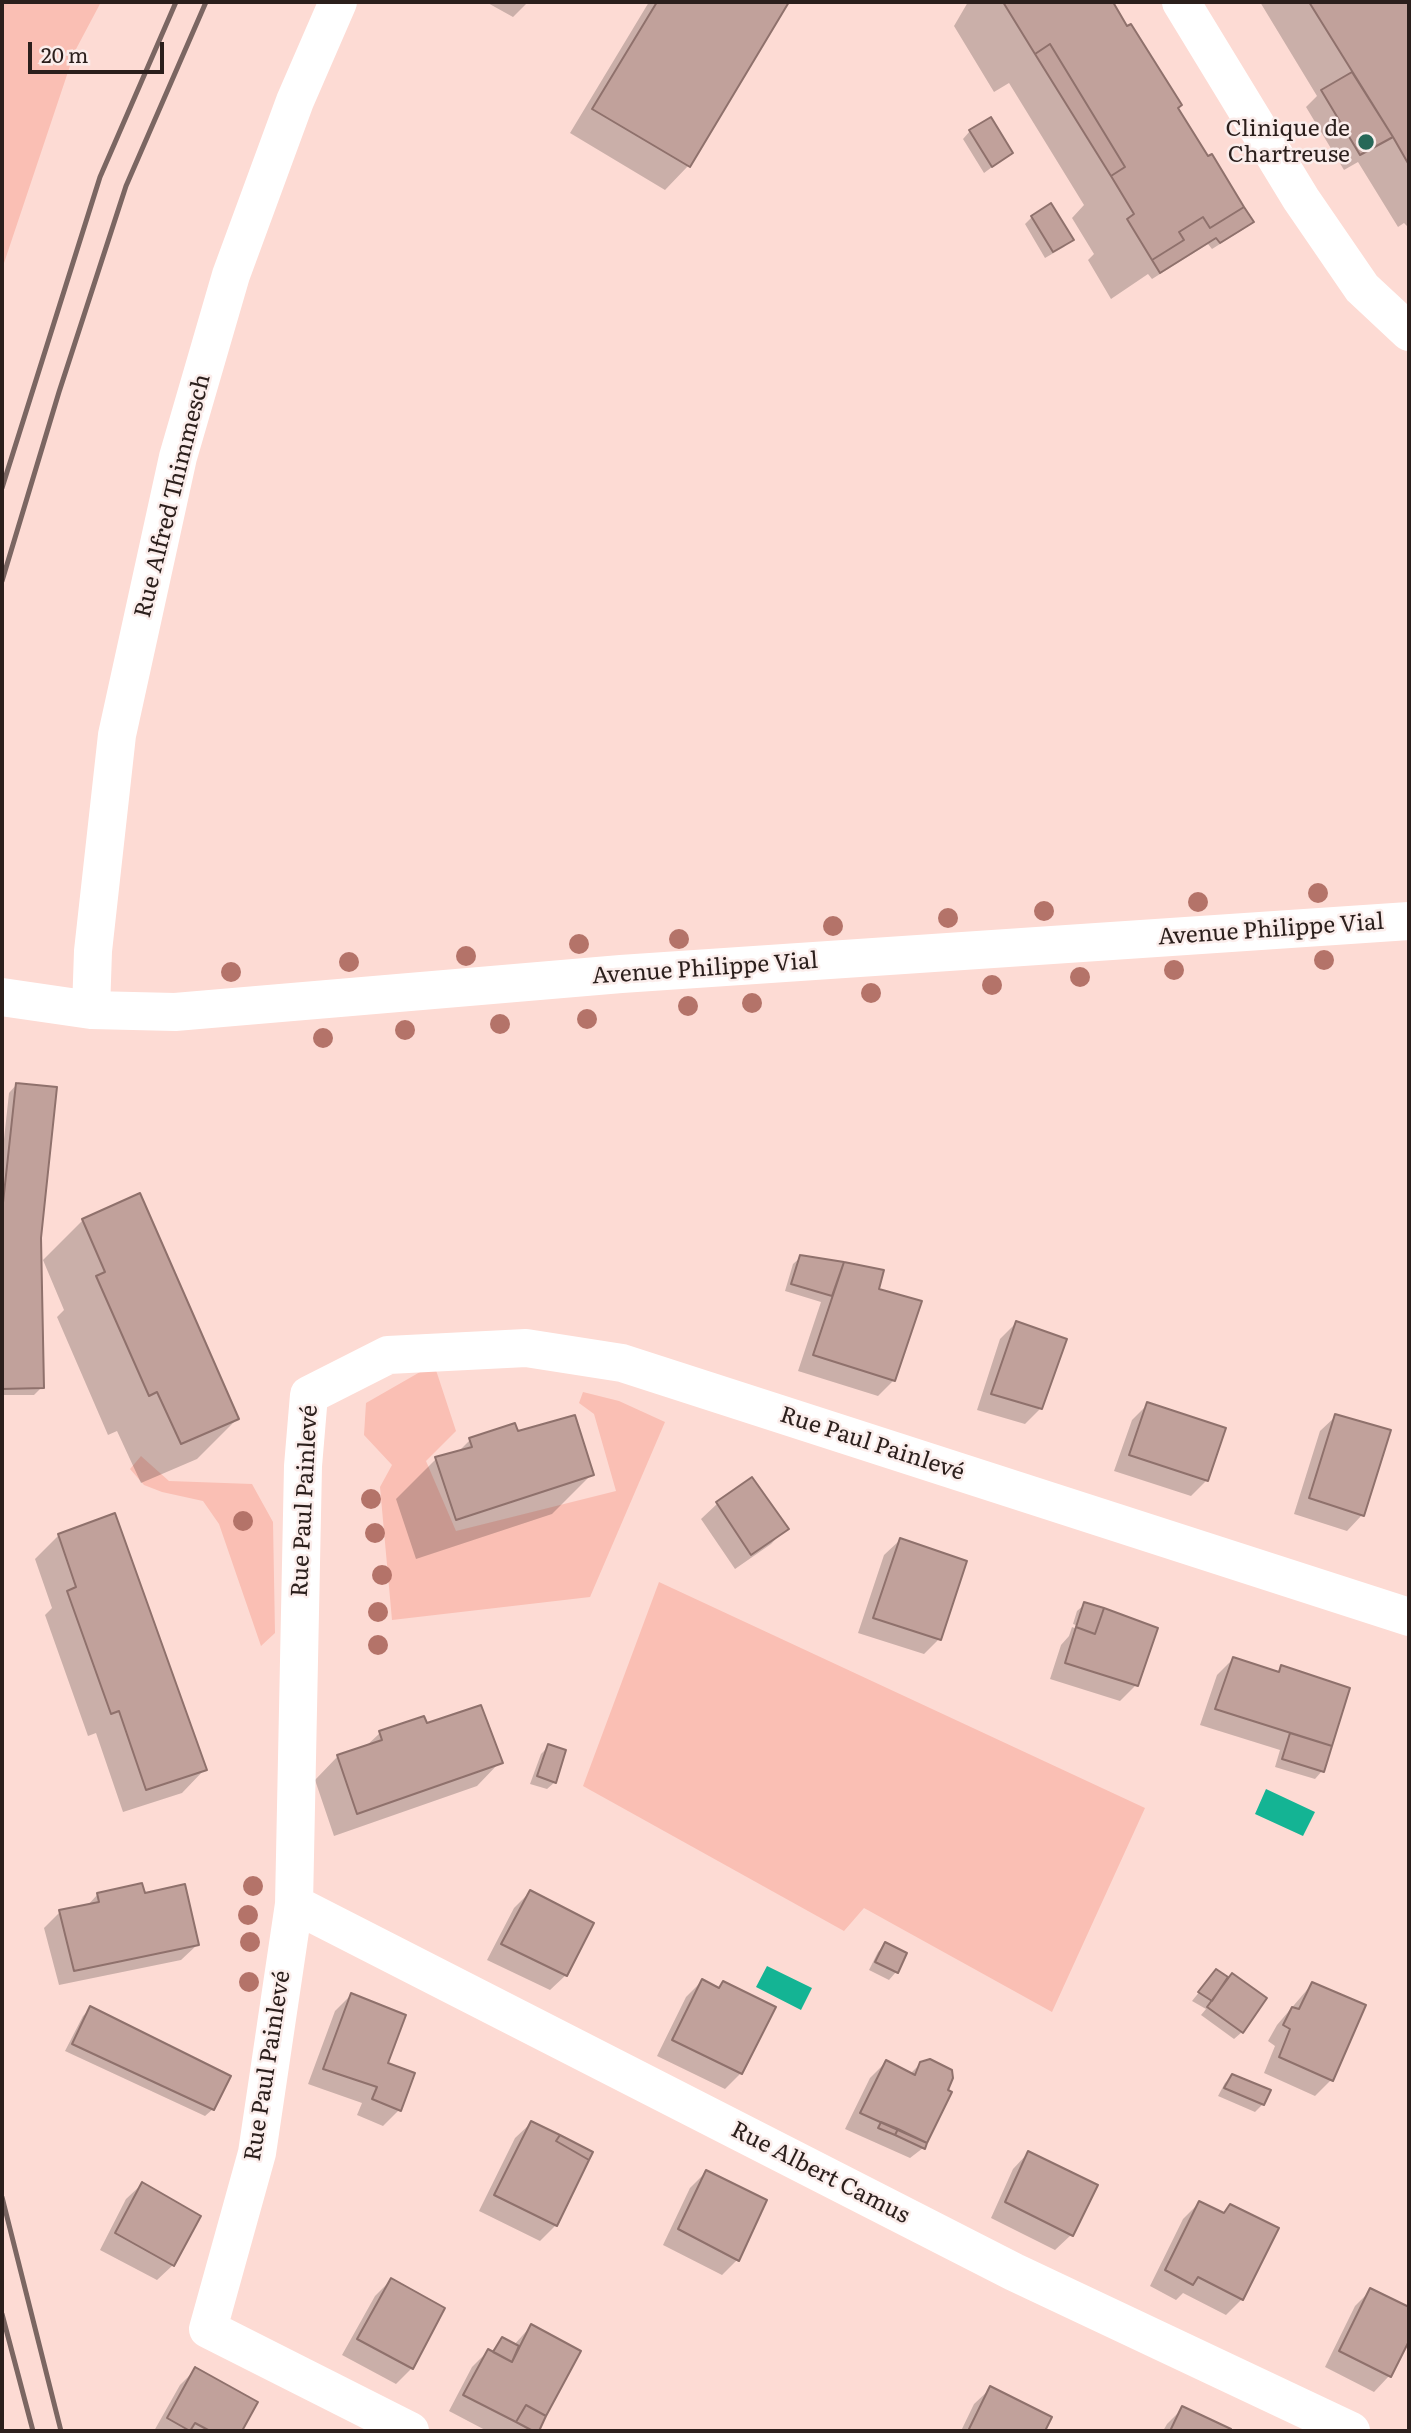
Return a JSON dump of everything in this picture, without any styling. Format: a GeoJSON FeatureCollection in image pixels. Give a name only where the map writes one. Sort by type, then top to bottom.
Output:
{"type":"FeatureCollection","features":[{"type":"Feature","properties":{"kind":"street","name":"Rue Alfred Thimmesch"},"geometry":{"type":"LineString","coordinates":[[91,1010],[93,951],[117,735],[178,457],[231,275],[295,102],[338,2]]}},
{"type":"Feature","properties":{"kind":"street"},"geometry":{"type":"LineString","coordinates":[[1181,2],[1301,199],[1362,288],[1409,332]]}},
{"type":"Feature","properties":{"kind":"street","name":"Avenue Philippe Vial"},"geometry":{"type":"LineString","coordinates":[[2,997],[91,1010],[175,1012],[635,973],[1409,920]]}},
{"type":"Feature","properties":{"kind":"street","name":"Rue Paul Painlevé"},"geometry":{"type":"LineString","coordinates":[[410,2431],[208,2329],[257,2153],[293,1904],[303,1466],[309,1395],[388,1354],[526,1348],[622,1363],[1409,1617]]}},
{"type":"Feature","properties":{"kind":"street","name":"Rue Albert Camus"},"geometry":{"type":"LineString","coordinates":[[293,1904],[1014,2272],[1351,2431]]}},
{"type":"Feature","properties":{"kind":"shaded area"},"geometry":{"type":"Polygon","coordinates":[[[2,2],[101,2],[75,51],[2,269],[2,2]]]}},
{"type":"Feature","properties":{"kind":"shaded area"},"geometry":{"type":"Polygon","coordinates":[[[434,1364],[456,1431],[426,1461],[456,1531],[616,1491],[594,1414],[579,1403],[583,1392],[619,1401],[665,1422],[590,1597],[392,1620],[380,1487],[392,1465],[364,1435],[366,1403],[434,1364]]]}},
{"type":"Feature","properties":{"kind":"shaded area"},"geometry":{"type":"Polygon","coordinates":[[[141,1456],[169,1481],[252,1484],[273,1522],[275,1633],[261,1646],[219,1524],[203,1501],[144,1485],[130,1469],[141,1456]]]}},
{"type":"Feature","properties":{"kind":"shaded area"},"geometry":{"type":"Polygon","coordinates":[[[659,1582],[1145,1808],[1052,2012],[864,1908],[844,1931],[583,1786],[659,1582]]]}},
{"type":"Feature","properties":{"kind":"shaded area"},"geometry":{"type":"Polygon","coordinates":[[[1266,1789],[1315,1812],[1303,1836],[1255,1814],[1266,1789]]]}},
{"type":"Feature","properties":{"kind":"shaded area"},"geometry":{"type":"Polygon","coordinates":[[[767,1966],[812,1988],[801,2010],[756,1987],[767,1966]]]}},
{"type":"Feature","properties":{"kind":"building"},"geometry":{"type":"Polygon","coordinates":[[[657,2],[789,2],[690,167],[592,109],[657,2]]]}},
{"type":"Feature","properties":{"kind":"building"},"geometry":{"type":"Polygon","coordinates":[[[1003,2],[1113,2],[1127,26],[1131,24],[1182,105],[1178,108],[1208,156],[1212,154],[1244,207],[1210,228],[1203,217],[1179,232],[1184,240],[1152,260],[1127,219],[1134,214],[1111,176],[1125,167],[1050,44],[1035,54],[1003,2]]]}},
{"type":"Feature","properties":{"kind":"building","name":"Clinique de Chartreuse"},"geometry":{"type":"Polygon","coordinates":[[[1309,2],[1409,2],[1409,165],[1393,137],[1309,2]]]}},
{"type":"Feature","properties":{"kind":"building"},"geometry":{"type":"Polygon","coordinates":[[[1050,44],[1125,167],[1111,176],[1035,54],[1050,44]]]}},
{"type":"Feature","properties":{"kind":"building"},"geometry":{"type":"Polygon","coordinates":[[[1352,72],[1393,137],[1360,155],[1321,90],[1352,72]]]}},
{"type":"Feature","properties":{"kind":"building"},"geometry":{"type":"Polygon","coordinates":[[[991,117],[1013,153],[992,167],[969,130],[991,117]]]}},
{"type":"Feature","properties":{"kind":"building"},"geometry":{"type":"Polygon","coordinates":[[[1051,203],[1074,240],[1053,252],[1031,216],[1051,203]]]}},
{"type":"Feature","properties":{"kind":"building"},"geometry":{"type":"Polygon","coordinates":[[[1244,207],[1254,222],[1220,243],[1216,238],[1160,273],[1152,260],[1184,240],[1179,232],[1203,217],[1210,228],[1244,207]]]}},
{"type":"Feature","properties":{"kind":"building"},"geometry":{"type":"Polygon","coordinates":[[[16,1083],[57,1087],[41,1238],[44,1388],[2,1389],[2,1212],[16,1083]]]}},
{"type":"Feature","properties":{"kind":"building"},"geometry":{"type":"Polygon","coordinates":[[[140,1193],[239,1419],[181,1444],[157,1392],[149,1396],[96,1276],[105,1272],[82,1219],[140,1193]]]}},
{"type":"Feature","properties":{"kind":"building"},"geometry":{"type":"Polygon","coordinates":[[[800,1255],[844,1262],[832,1296],[791,1284],[800,1255]]]}},
{"type":"Feature","properties":{"kind":"building"},"geometry":{"type":"Polygon","coordinates":[[[844,1262],[884,1270],[879,1289],[922,1301],[895,1381],[813,1355],[844,1262]]]}},
{"type":"Feature","properties":{"kind":"building"},"geometry":{"type":"Polygon","coordinates":[[[1016,1321],[1067,1339],[1042,1409],[991,1394],[1016,1321]]]}},
{"type":"Feature","properties":{"kind":"building"},"geometry":{"type":"Polygon","coordinates":[[[1147,1402],[1226,1428],[1208,1481],[1129,1455],[1147,1402]]]}},
{"type":"Feature","properties":{"kind":"building"},"geometry":{"type":"Polygon","coordinates":[[[1335,1414],[1391,1430],[1364,1516],[1309,1498],[1335,1414]]]}},
{"type":"Feature","properties":{"kind":"building"},"geometry":{"type":"Polygon","coordinates":[[[575,1415],[594,1475],[456,1520],[435,1457],[472,1447],[469,1438],[515,1423],[518,1431],[575,1415]]]}},
{"type":"Feature","properties":{"kind":"building"},"geometry":{"type":"Polygon","coordinates":[[[752,1477],[789,1529],[751,1555],[716,1502],[752,1477]]]}},
{"type":"Feature","properties":{"kind":"building"},"geometry":{"type":"Polygon","coordinates":[[[115,1513],[207,1770],[146,1790],[119,1711],[111,1714],[67,1591],[76,1587],[58,1534],[115,1513]]]}},
{"type":"Feature","properties":{"kind":"building"},"geometry":{"type":"Polygon","coordinates":[[[900,1538],[967,1561],[941,1640],[873,1618],[900,1538]]]}},
{"type":"Feature","properties":{"kind":"building"},"geometry":{"type":"Polygon","coordinates":[[[1084,1602],[1104,1608],[1095,1634],[1076,1627],[1084,1602]]]}},
{"type":"Feature","properties":{"kind":"building"},"geometry":{"type":"Polygon","coordinates":[[[1104,1608],[1158,1628],[1138,1686],[1065,1663],[1076,1627],[1095,1634],[1104,1608]]]}},
{"type":"Feature","properties":{"kind":"building"},"geometry":{"type":"Polygon","coordinates":[[[1233,1657],[1279,1672],[1281,1665],[1350,1688],[1332,1746],[1215,1709],[1233,1657]]]}},
{"type":"Feature","properties":{"kind":"building"},"geometry":{"type":"Polygon","coordinates":[[[481,1705],[503,1763],[357,1814],[337,1755],[382,1740],[379,1731],[424,1716],[427,1723],[481,1705]]]}},
{"type":"Feature","properties":{"kind":"building"},"geometry":{"type":"Polygon","coordinates":[[[1290,1733],[1332,1746],[1324,1772],[1282,1759],[1290,1733]]]}},
{"type":"Feature","properties":{"kind":"building"},"geometry":{"type":"Polygon","coordinates":[[[548,1744],[566,1750],[556,1783],[537,1776],[548,1744]]]}},
{"type":"Feature","properties":{"kind":"building"},"geometry":{"type":"Polygon","coordinates":[[[142,1883],[145,1893],[185,1884],[199,1945],[74,1971],[59,1910],[99,1902],[97,1893],[142,1883]]]}},
{"type":"Feature","properties":{"kind":"building"},"geometry":{"type":"Polygon","coordinates":[[[530,1890],[594,1923],[567,1976],[501,1944],[530,1890]]]}},
{"type":"Feature","properties":{"kind":"building"},"geometry":{"type":"Polygon","coordinates":[[[885,1942],[907,1953],[898,1973],[875,1962],[885,1942]]]}},
{"type":"Feature","properties":{"kind":"building"},"geometry":{"type":"Polygon","coordinates":[[[1216,1969],[1228,1977],[1212,2001],[1198,1992],[1216,1969]]]}},
{"type":"Feature","properties":{"kind":"building"},"geometry":{"type":"Polygon","coordinates":[[[1232,1973],[1267,1998],[1243,2033],[1207,2007],[1232,1973]]]}},
{"type":"Feature","properties":{"kind":"building"},"geometry":{"type":"Polygon","coordinates":[[[702,1979],[719,1988],[723,1981],[776,2007],[742,2074],[672,2040],[702,1979]]]}},
{"type":"Feature","properties":{"kind":"building"},"geometry":{"type":"Polygon","coordinates":[[[1312,1982],[1366,2005],[1333,2081],[1279,2057],[1290,2029],[1283,2025],[1292,2007],[1299,2009],[1312,1982]]]}},
{"type":"Feature","properties":{"kind":"building"},"geometry":{"type":"Polygon","coordinates":[[[351,1993],[406,2015],[388,2063],[415,2073],[401,2111],[372,2099],[377,2087],[323,2069],[351,1993]]]}},
{"type":"Feature","properties":{"kind":"building"},"geometry":{"type":"Polygon","coordinates":[[[90,2006],[231,2076],[214,2110],[72,2044],[90,2006]]]}},
{"type":"Feature","properties":{"kind":"building"},"geometry":{"type":"Polygon","coordinates":[[[930,2059],[952,2070],[953,2078],[948,2090],[952,2092],[927,2143],[860,2113],[886,2060],[915,2075],[920,2062],[930,2059]]]}},
{"type":"Feature","properties":{"kind":"building"},"geometry":{"type":"Polygon","coordinates":[[[1232,2074],[1271,2090],[1264,2105],[1224,2088],[1232,2074]]]}},
{"type":"Feature","properties":{"kind":"building"},"geometry":{"type":"Polygon","coordinates":[[[531,2121],[560,2135],[556,2141],[589,2160],[557,2226],[494,2195],[531,2121]]]}},
{"type":"Feature","properties":{"kind":"building"},"geometry":{"type":"Polygon","coordinates":[[[881,2122],[898,2129],[895,2135],[878,2128],[881,2122]]]}},
{"type":"Feature","properties":{"kind":"building"},"geometry":{"type":"Polygon","coordinates":[[[898,2129],[927,2143],[925,2149],[895,2135],[898,2129]]]}},
{"type":"Feature","properties":{"kind":"building"},"geometry":{"type":"Polygon","coordinates":[[[560,2135],[593,2152],[589,2160],[556,2141],[560,2135]]]}},
{"type":"Feature","properties":{"kind":"building"},"geometry":{"type":"Polygon","coordinates":[[[1028,2151],[1098,2185],[1073,2236],[1005,2202],[1028,2151]]]}},
{"type":"Feature","properties":{"kind":"building"},"geometry":{"type":"Polygon","coordinates":[[[706,2170],[767,2200],[739,2261],[678,2229],[706,2170]]]}},
{"type":"Feature","properties":{"kind":"building"},"geometry":{"type":"Polygon","coordinates":[[[142,2182],[201,2216],[174,2266],[115,2233],[142,2182]]]}},
{"type":"Feature","properties":{"kind":"building"},"geometry":{"type":"Polygon","coordinates":[[[1199,2201],[1224,2213],[1230,2204],[1279,2228],[1243,2300],[1198,2277],[1193,2285],[1165,2270],[1199,2201]]]}},
{"type":"Feature","properties":{"kind":"building"},"geometry":{"type":"Polygon","coordinates":[[[391,2278],[445,2308],[413,2369],[357,2339],[391,2278]]]}},
{"type":"Feature","properties":{"kind":"building"},"geometry":{"type":"Polygon","coordinates":[[[1370,2288],[1409,2307],[1409,2341],[1391,2377],[1339,2351],[1370,2288]]]}},
{"type":"Feature","properties":{"kind":"building"},"geometry":{"type":"Polygon","coordinates":[[[531,2324],[581,2351],[546,2416],[526,2405],[516,2422],[463,2395],[488,2349],[512,2362],[531,2324]]]}},
{"type":"Feature","properties":{"kind":"building"},"geometry":{"type":"Polygon","coordinates":[[[502,2337],[519,2346],[512,2362],[493,2352],[502,2337]]]}},
{"type":"Feature","properties":{"kind":"building"},"geometry":{"type":"Polygon","coordinates":[[[195,2367],[258,2402],[242,2431],[210,2431],[195,2423],[190,2431],[167,2418],[195,2367]]]}},
{"type":"Feature","properties":{"kind":"building"},"geometry":{"type":"Polygon","coordinates":[[[990,2386],[1052,2417],[1045,2431],[968,2431],[990,2386]]]}},
{"type":"Feature","properties":{"kind":"building"},"geometry":{"type":"Polygon","coordinates":[[[526,2405],[546,2416],[539,2431],[533,2431],[516,2422],[526,2405]]]}},
{"type":"Feature","properties":{"kind":"building"},"geometry":{"type":"Polygon","coordinates":[[[1182,2406],[1231,2429],[1170,2431],[1182,2406]]]}},
{"type":"Feature","properties":{"kind":"railway"},"geometry":{"type":"LineString","coordinates":[[2,488],[100,177],[176,2]]}},
{"type":"Feature","properties":{"kind":"railway"},"geometry":{"type":"LineString","coordinates":[[2,581],[59,392],[126,186],[206,2]]}},
{"type":"Feature","properties":{"kind":"railway"},"geometry":{"type":"LineString","coordinates":[[2,2197],[61,2431]]}},
{"type":"Feature","properties":{"kind":"railway"},"geometry":{"type":"LineString","coordinates":[[2,2314],[33,2431]]}},
{"type":"Feature","properties":{"kind":"place","name":"Clinique de Chartreuse"},"geometry":{"type":"Point","coordinates":[1366,142]}}]}
